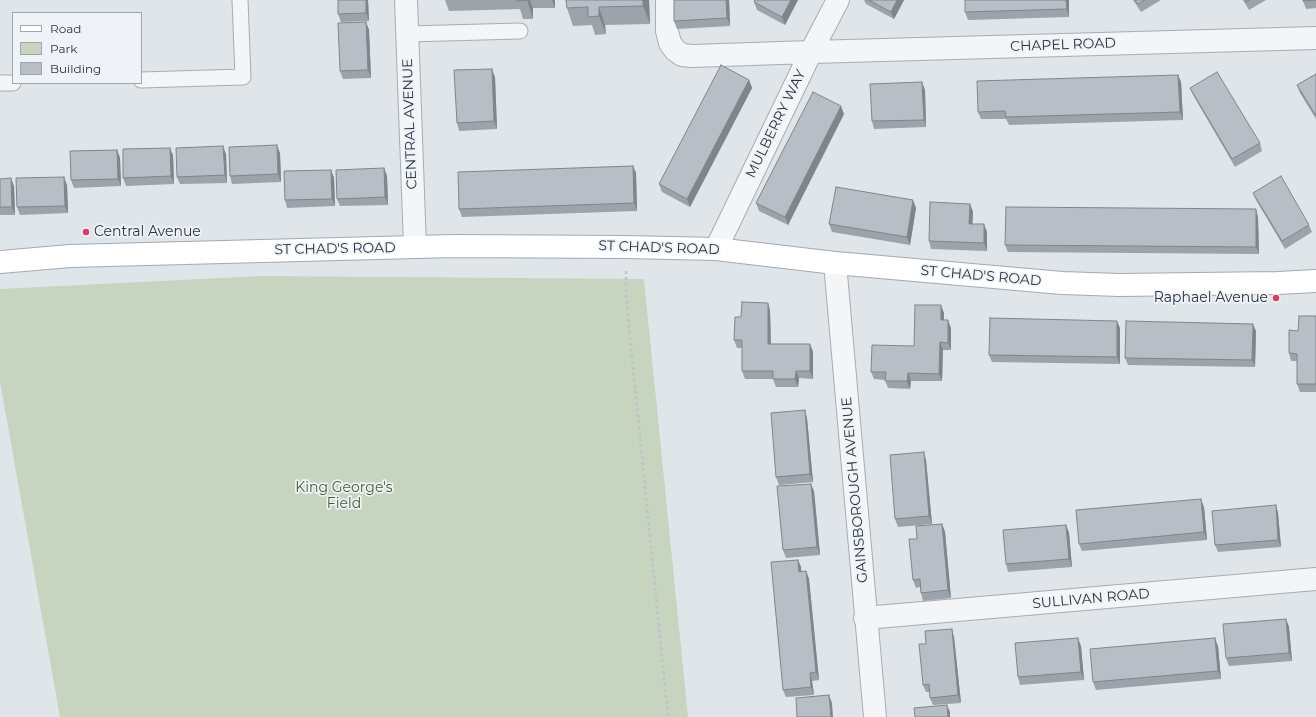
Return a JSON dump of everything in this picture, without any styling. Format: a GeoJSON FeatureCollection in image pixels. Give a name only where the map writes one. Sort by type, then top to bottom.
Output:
{"type":"FeatureCollection","features":[{"type":"Feature","properties":{"kind":"main road","name":"ST CHAD'S ROAD"},"geometry":{"type":"LineString","coordinates":[[0,262],[93,256],[454,246],[626,247],[716,249],[835,263],[1062,283],[1119,285],[1278,283],[1316,281]]}},
{"type":"Feature","properties":{"kind":"street","name":"CENTRAL AVENUE"},"geometry":{"type":"LineString","coordinates":[[406,0],[406,34],[415,247]]}},
{"type":"Feature","properties":{"kind":"street","name":"CHAPEL ROAD"},"geometry":{"type":"LineString","coordinates":[[667,0],[667,31],[670,43],[675,50],[682,55],[692,56],[1316,38]]}},
{"type":"Feature","properties":{"kind":"street","name":"MULBERRY WAY"},"geometry":{"type":"LineString","coordinates":[[716,249],[811,52],[838,0]]}},
{"type":"Feature","properties":{"kind":"street","name":"GAINSBOROUGH AVENUE"},"geometry":{"type":"LineString","coordinates":[[835,263],[865,618],[875,717]]}},
{"type":"Feature","properties":{"kind":"street","name":"SULLIVAN ROAD"},"geometry":{"type":"LineString","coordinates":[[865,618],[1316,579]]}},
{"type":"Feature","properties":{"kind":"lane"},"geometry":{"type":"LineString","coordinates":[[142,80],[243,77],[240,0]]}},
{"type":"Feature","properties":{"kind":"lane"},"geometry":{"type":"LineString","coordinates":[[406,34],[520,31]]}},
{"type":"Feature","properties":{"kind":"lane"},"geometry":{"type":"LineString","coordinates":[[0,83],[12,83]]}},
{"type":"Feature","properties":{"kind":"path"},"geometry":{"type":"LineString","coordinates":[[626,247],[626,297],[668,717]]}},
{"type":"Feature","properties":{"kind":"green space","name":"King George's Field"},"geometry":{"type":"Polygon","coordinates":[[[261,276],[644,279],[688,717],[60,717],[0,382],[0,289],[261,276]]]}},
{"type":"Feature","properties":{"kind":"building"},"geometry":{"type":"Polygon","coordinates":[[[338,0],[366,0],[366,13],[338,14],[338,0]]]}},
{"type":"Feature","properties":{"kind":"building"},"geometry":{"type":"Polygon","coordinates":[[[566,0],[643,0],[643,6],[599,7],[599,16],[588,17],[588,7],[567,8],[566,0]]]}},
{"type":"Feature","properties":{"kind":"building"},"geometry":{"type":"Polygon","coordinates":[[[674,0],[726,0],[727,18],[674,21],[674,0]]]}},
{"type":"Feature","properties":{"kind":"building"},"geometry":{"type":"Polygon","coordinates":[[[755,0],[791,0],[782,17],[754,2],[755,0]]]}},
{"type":"Feature","properties":{"kind":"building"},"geometry":{"type":"Polygon","coordinates":[[[869,0],[897,0],[891,12],[869,0]]]}},
{"type":"Feature","properties":{"kind":"building"},"geometry":{"type":"Polygon","coordinates":[[[965,0],[1066,0],[1067,9],[965,12],[965,0]]]}},
{"type":"Feature","properties":{"kind":"building"},"geometry":{"type":"Polygon","coordinates":[[[1135,0],[1145,0],[1138,4],[1135,0]]]}},
{"type":"Feature","properties":{"kind":"building"},"geometry":{"type":"Polygon","coordinates":[[[366,22],[368,70],[340,71],[338,23],[366,22]]]}},
{"type":"Feature","properties":{"kind":"building"},"geometry":{"type":"Polygon","coordinates":[[[721,65],[749,80],[687,199],[659,184],[721,65]]]}},
{"type":"Feature","properties":{"kind":"building"},"geometry":{"type":"Polygon","coordinates":[[[492,69],[494,121],[457,123],[454,70],[492,69]]]}},
{"type":"Feature","properties":{"kind":"building"},"geometry":{"type":"Polygon","coordinates":[[[1217,72],[1260,143],[1232,159],[1190,88],[1217,72]]]}},
{"type":"Feature","properties":{"kind":"building"},"geometry":{"type":"Polygon","coordinates":[[[1316,74],[1316,116],[1297,85],[1316,74]]]}},
{"type":"Feature","properties":{"kind":"building"},"geometry":{"type":"Polygon","coordinates":[[[1178,75],[1180,112],[1006,117],[1005,111],[978,112],[977,81],[1178,75]]]}},
{"type":"Feature","properties":{"kind":"building"},"geometry":{"type":"Polygon","coordinates":[[[922,82],[924,120],[872,121],[870,84],[922,82]]]}},
{"type":"Feature","properties":{"kind":"building"},"geometry":{"type":"Polygon","coordinates":[[[813,92],[841,106],[785,217],[756,203],[813,92]]]}},
{"type":"Feature","properties":{"kind":"building"},"geometry":{"type":"Polygon","coordinates":[[[277,145],[278,174],[230,176],[229,147],[277,145]]]}},
{"type":"Feature","properties":{"kind":"building"},"geometry":{"type":"Polygon","coordinates":[[[223,146],[225,175],[177,177],[176,148],[223,146]]]}},
{"type":"Feature","properties":{"kind":"building"},"geometry":{"type":"Polygon","coordinates":[[[170,148],[171,176],[123,178],[123,149],[170,148]]]}},
{"type":"Feature","properties":{"kind":"building"},"geometry":{"type":"Polygon","coordinates":[[[117,150],[118,179],[71,180],[70,151],[117,150]]]}},
{"type":"Feature","properties":{"kind":"building"},"geometry":{"type":"Polygon","coordinates":[[[633,166],[634,203],[459,209],[458,172],[633,166]]]}},
{"type":"Feature","properties":{"kind":"building"},"geometry":{"type":"Polygon","coordinates":[[[384,168],[385,197],[337,199],[336,170],[384,168]]]}},
{"type":"Feature","properties":{"kind":"building"},"geometry":{"type":"Polygon","coordinates":[[[331,170],[332,199],[285,200],[284,171],[331,170]]]}},
{"type":"Feature","properties":{"kind":"building"},"geometry":{"type":"Polygon","coordinates":[[[1281,176],[1309,225],[1282,241],[1253,193],[1281,176]]]}},
{"type":"Feature","properties":{"kind":"building"},"geometry":{"type":"Polygon","coordinates":[[[64,177],[65,206],[17,207],[16,178],[64,177]]]}},
{"type":"Feature","properties":{"kind":"building"},"geometry":{"type":"Polygon","coordinates":[[[11,178],[12,207],[0,207],[0,179],[11,178]]]}},
{"type":"Feature","properties":{"kind":"building"},"geometry":{"type":"Polygon","coordinates":[[[836,187],[913,200],[907,237],[829,224],[836,187]]]}},
{"type":"Feature","properties":{"kind":"building"},"geometry":{"type":"Polygon","coordinates":[[[930,202],[970,204],[969,224],[984,224],[984,243],[929,241],[930,202]]]}},
{"type":"Feature","properties":{"kind":"building"},"geometry":{"type":"Polygon","coordinates":[[[1006,207],[1256,209],[1256,247],[1005,245],[1006,207]]]}},
{"type":"Feature","properties":{"kind":"building"},"geometry":{"type":"Polygon","coordinates":[[[742,302],[768,303],[768,344],[810,344],[810,371],[796,371],[795,379],[773,379],[773,371],[742,371],[742,340],[734,340],[735,317],[741,317],[742,302]]]}},
{"type":"Feature","properties":{"kind":"building"},"geometry":{"type":"Polygon","coordinates":[[[915,305],[941,305],[941,320],[948,320],[948,343],[940,342],[939,374],[908,373],[907,381],[885,381],[886,372],[871,372],[872,345],[914,346],[915,305]]]}},
{"type":"Feature","properties":{"kind":"building"},"geometry":{"type":"Polygon","coordinates":[[[1299,316],[1316,316],[1316,384],[1297,384],[1297,354],[1289,353],[1289,330],[1298,331],[1299,316]]]}},
{"type":"Feature","properties":{"kind":"building"},"geometry":{"type":"Polygon","coordinates":[[[990,318],[1117,321],[1117,357],[989,355],[990,318]]]}},
{"type":"Feature","properties":{"kind":"building"},"geometry":{"type":"Polygon","coordinates":[[[1126,321],[1253,324],[1252,360],[1125,358],[1126,321]]]}},
{"type":"Feature","properties":{"kind":"building"},"geometry":{"type":"Polygon","coordinates":[[[805,410],[810,474],[776,477],[771,413],[805,410]]]}},
{"type":"Feature","properties":{"kind":"building"},"geometry":{"type":"Polygon","coordinates":[[[924,452],[929,516],[895,519],[890,455],[924,452]]]}},
{"type":"Feature","properties":{"kind":"building"},"geometry":{"type":"Polygon","coordinates":[[[811,484],[817,547],[783,550],[777,486],[811,484]]]}},
{"type":"Feature","properties":{"kind":"building"},"geometry":{"type":"Polygon","coordinates":[[[1201,499],[1204,532],[1079,544],[1076,510],[1201,499]]]}},
{"type":"Feature","properties":{"kind":"building"},"geometry":{"type":"Polygon","coordinates":[[[1276,505],[1278,540],[1215,545],[1212,511],[1276,505]]]}},
{"type":"Feature","properties":{"kind":"building"},"geometry":{"type":"Polygon","coordinates":[[[942,524],[948,590],[921,593],[920,579],[913,580],[909,539],[917,539],[916,526],[942,524]]]}},
{"type":"Feature","properties":{"kind":"building"},"geometry":{"type":"Polygon","coordinates":[[[1066,525],[1069,559],[1006,564],[1003,530],[1066,525]]]}},
{"type":"Feature","properties":{"kind":"building"},"geometry":{"type":"Polygon","coordinates":[[[798,560],[799,572],[806,571],[816,672],[810,673],[811,687],[783,690],[771,562],[798,560]]]}},
{"type":"Feature","properties":{"kind":"building"},"geometry":{"type":"Polygon","coordinates":[[[1286,619],[1289,653],[1226,658],[1223,624],[1286,619]]]}},
{"type":"Feature","properties":{"kind":"building"},"geometry":{"type":"Polygon","coordinates":[[[952,629],[958,695],[930,698],[929,684],[923,685],[919,644],[926,644],[925,631],[952,629]]]}},
{"type":"Feature","properties":{"kind":"building"},"geometry":{"type":"Polygon","coordinates":[[[1078,638],[1081,672],[1018,677],[1015,643],[1078,638]]]}},
{"type":"Feature","properties":{"kind":"building"},"geometry":{"type":"Polygon","coordinates":[[[1215,638],[1218,671],[1093,682],[1090,649],[1215,638]]]}},
{"type":"Feature","properties":{"kind":"building"},"geometry":{"type":"Polygon","coordinates":[[[829,695],[831,717],[797,717],[796,698],[829,695]]]}},
{"type":"Feature","properties":{"kind":"building"},"geometry":{"type":"Polygon","coordinates":[[[947,705],[948,717],[915,717],[914,708],[947,705]]]}},
{"type":"Feature","properties":{"kind":"place","name":"Central Avenue"},"geometry":{"type":"Point","coordinates":[86,232]}},
{"type":"Feature","properties":{"kind":"place","name":"Raphael Avenue"},"geometry":{"type":"Point","coordinates":[1276,298]}}]}
